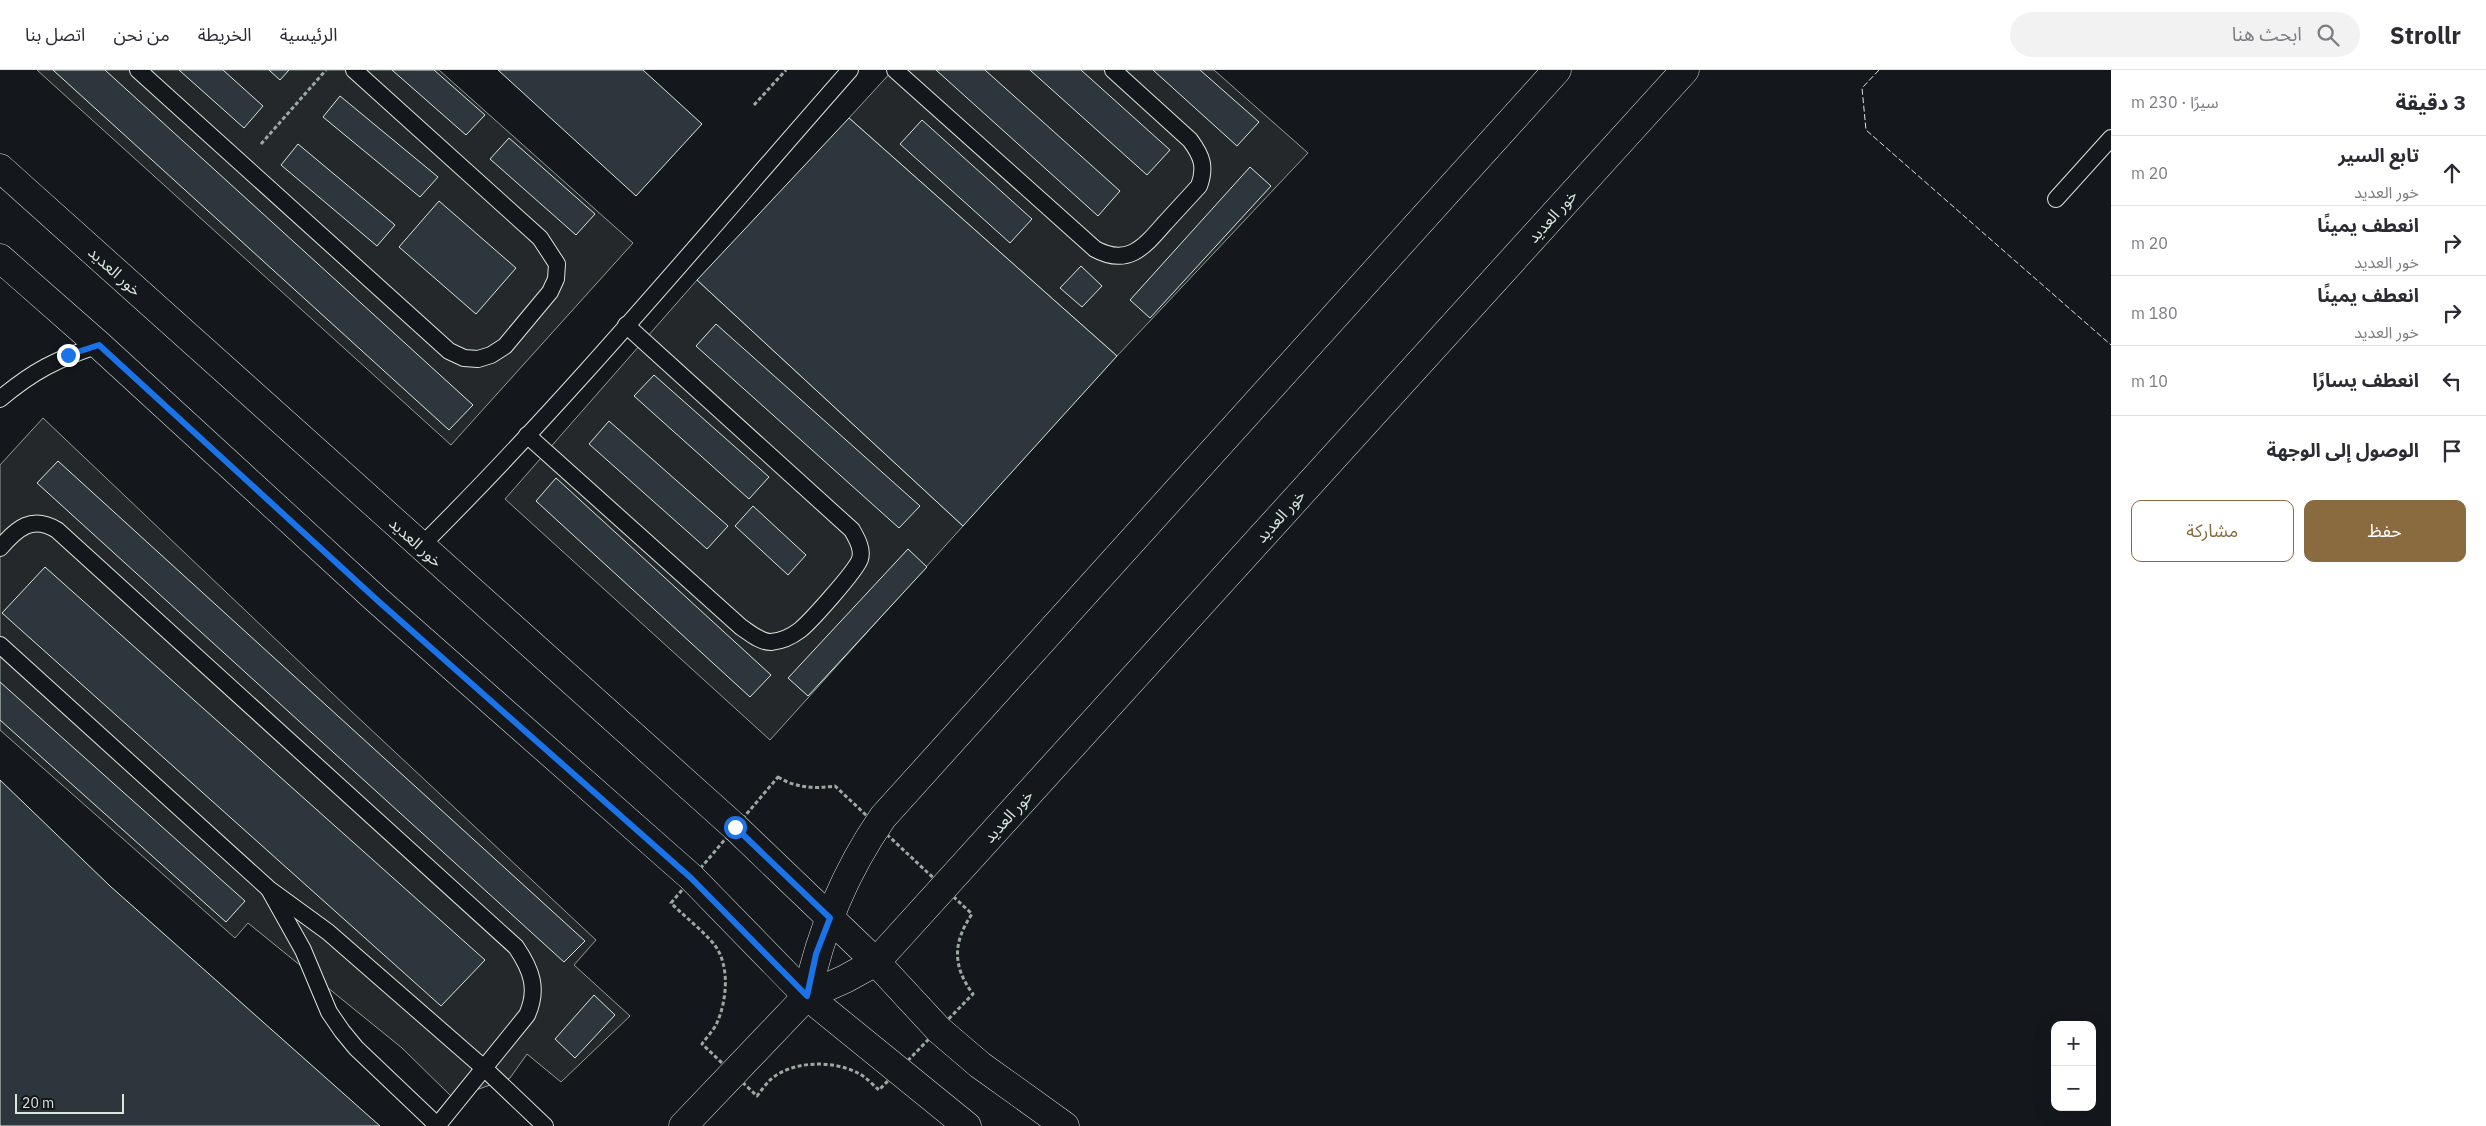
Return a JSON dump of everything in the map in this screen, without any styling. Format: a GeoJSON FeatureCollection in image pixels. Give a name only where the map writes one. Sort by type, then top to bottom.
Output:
{"type":"FeatureCollection","features":[{"type":"Feature","properties":{"kind":"street"},"geometry":{"type":"LineString","coordinates":[[683,1126],[807,996],[816,954],[830,918],[852,869],[883,817],[1557,70]]}},
{"type":"Feature","properties":{"kind":"street","name":"خور العديد"},"geometry":{"type":"LineString","coordinates":[[807,996],[876,962],[1685,70]]}},
{"type":"Feature","properties":{"kind":"street","name":"خور العديد"},"geometry":{"type":"LineString","coordinates":[[0,168],[735,827],[876,962],[939,1030],[980,1065],[1065,1126]]}},
{"type":"Feature","properties":{"kind":"street"},"geometry":{"type":"LineString","coordinates":[[1,260],[99,345],[377,600],[691,878],[807,996],[967,1126]]}},
{"type":"Feature","properties":{"kind":"lane"},"geometry":{"type":"LineString","coordinates":[[138,70],[449,351],[464,358],[478,359],[491,354],[505,346],[550,292],[556,279],[557,264],[550,250],[540,238],[354,70]]}},
{"type":"Feature","properties":{"kind":"lane"},"geometry":{"type":"LineString","coordinates":[[421,546],[469,498],[626,325],[850,70]]}},
{"type":"Feature","properties":{"kind":"lane"},"geometry":{"type":"LineString","coordinates":[[895,70],[1095,249],[1108,256],[1121,256],[1142,248],[1199,186],[1203,174],[1203,163],[1198,151],[1190,140],[1113,70]]}},
{"type":"Feature","properties":{"kind":"lane"},"geometry":{"type":"LineString","coordinates":[[2056,199],[2111,138]]}},
{"type":"Feature","properties":{"kind":"lane"},"geometry":{"type":"LineString","coordinates":[[526,435],[740,627],[756,638],[770,642],[787,639],[802,629],[850,574],[860,559],[860,544],[852,530],[626,325]]}},
{"type":"Feature","properties":{"kind":"lane"},"geometry":{"type":"LineString","coordinates":[[0,399],[27,376],[68,355],[99,345]]}},
{"type":"Feature","properties":{"kind":"lane"},"geometry":{"type":"LineString","coordinates":[[0,548],[20,529],[33,522],[47,524],[57,530],[516,947],[528,965],[533,983],[532,1003],[526,1015],[485,1069],[438,1126],[356,1048],[328,1012],[303,950],[269,889]]}},
{"type":"Feature","properties":{"kind":"lane"},"geometry":{"type":"LineString","coordinates":[[0,645],[269,889],[328,932],[485,1069],[545,1126]]}},
{"type":"Feature","properties":{"kind":"path"},"geometry":{"type":"LineString","coordinates":[[242,165],[326,70]]}},
{"type":"Feature","properties":{"kind":"path"},"geometry":{"type":"LineString","coordinates":[[754,105],[786,70]]}},
{"type":"Feature","properties":{"kind":"shaded area"},"geometry":{"type":"Polygon","coordinates":[[[37,70],[439,70],[633,243],[451,445],[37,70]]]}},
{"type":"Feature","properties":{"kind":"shaded area"},"geometry":{"type":"Polygon","coordinates":[[[893,70],[1214,70],[1308,153],[1117,356],[849,118],[893,70]]]}},
{"type":"Feature","properties":{"kind":"shaded area"},"geometry":{"type":"Polygon","coordinates":[[[697,280],[963,526],[770,740],[505,499],[697,280]]]}},
{"type":"Feature","properties":{"kind":"shaded area"},"geometry":{"type":"Polygon","coordinates":[[[43,418],[350,710],[596,940],[574,965],[630,1016],[561,1082],[527,1054],[510,1078],[453,1098],[402,1048],[248,923],[235,938],[0,730],[0,465],[43,418]]]}},
{"type":"Feature","properties":{"kind":"building"},"geometry":{"type":"Polygon","coordinates":[[[53,70],[105,70],[473,405],[449,430],[53,70]]]}},
{"type":"Feature","properties":{"kind":"building"},"geometry":{"type":"Polygon","coordinates":[[[179,70],[223,70],[263,106],[244,128],[179,70]]]}},
{"type":"Feature","properties":{"kind":"building"},"geometry":{"type":"Polygon","coordinates":[[[269,70],[289,70],[280,80],[269,70]]]}},
{"type":"Feature","properties":{"kind":"building"},"geometry":{"type":"Polygon","coordinates":[[[392,70],[434,70],[485,115],[466,135],[392,70]]]}},
{"type":"Feature","properties":{"kind":"building"},"geometry":{"type":"Polygon","coordinates":[[[498,70],[643,70],[702,124],[636,196],[498,70]]]}},
{"type":"Feature","properties":{"kind":"building"},"geometry":{"type":"Polygon","coordinates":[[[936,70],[985,70],[1120,191],[1098,216],[936,70]]]}},
{"type":"Feature","properties":{"kind":"building"},"geometry":{"type":"Polygon","coordinates":[[[1030,70],[1081,70],[1170,150],[1147,175],[1030,70]]]}},
{"type":"Feature","properties":{"kind":"building"},"geometry":{"type":"Polygon","coordinates":[[[1153,70],[1200,70],[1259,122],[1237,146],[1153,70]]]}},
{"type":"Feature","properties":{"kind":"building"},"geometry":{"type":"Polygon","coordinates":[[[340,96],[438,177],[420,197],[323,117],[340,96]]]}},
{"type":"Feature","properties":{"kind":"building"},"geometry":{"type":"Polygon","coordinates":[[[849,118],[1117,356],[963,526],[697,280],[849,118]]]}},
{"type":"Feature","properties":{"kind":"building"},"geometry":{"type":"Polygon","coordinates":[[[922,120],[1032,219],[1010,243],[900,144],[922,120]]]}},
{"type":"Feature","properties":{"kind":"building"},"geometry":{"type":"Polygon","coordinates":[[[509,138],[595,214],[576,235],[490,159],[509,138]]]}},
{"type":"Feature","properties":{"kind":"building"},"geometry":{"type":"Polygon","coordinates":[[[298,144],[395,225],[377,246],[281,165],[298,144]]]}},
{"type":"Feature","properties":{"kind":"building"},"geometry":{"type":"Polygon","coordinates":[[[1250,167],[1271,186],[1150,318],[1130,300],[1250,167]]]}},
{"type":"Feature","properties":{"kind":"building"},"geometry":{"type":"Polygon","coordinates":[[[439,201],[516,268],[476,314],[399,247],[439,201]]]}},
{"type":"Feature","properties":{"kind":"building"},"geometry":{"type":"Polygon","coordinates":[[[1081,266],[1102,286],[1082,307],[1060,288],[1081,266]]]}},
{"type":"Feature","properties":{"kind":"building"},"geometry":{"type":"Polygon","coordinates":[[[716,324],[920,506],[899,528],[696,346],[716,324]]]}},
{"type":"Feature","properties":{"kind":"building"},"geometry":{"type":"Polygon","coordinates":[[[654,375],[769,477],[749,499],[634,396],[654,375]]]}},
{"type":"Feature","properties":{"kind":"building"},"geometry":{"type":"Polygon","coordinates":[[[609,421],[728,526],[707,549],[589,444],[609,421]]]}},
{"type":"Feature","properties":{"kind":"building"},"geometry":{"type":"Polygon","coordinates":[[[58,461],[585,941],[564,962],[37,483],[58,461]]]}},
{"type":"Feature","properties":{"kind":"building"},"geometry":{"type":"Polygon","coordinates":[[[556,478],[771,675],[750,697],[536,501],[556,478]]]}},
{"type":"Feature","properties":{"kind":"building"},"geometry":{"type":"Polygon","coordinates":[[[753,506],[806,555],[788,575],[735,526],[753,506]]]}},
{"type":"Feature","properties":{"kind":"building"},"geometry":{"type":"Polygon","coordinates":[[[908,549],[927,567],[808,696],[788,678],[908,549]]]}},
{"type":"Feature","properties":{"kind":"building"},"geometry":{"type":"Polygon","coordinates":[[[45,567],[485,960],[441,1006],[2,613],[45,567]]]}},
{"type":"Feature","properties":{"kind":"building"},"geometry":{"type":"Polygon","coordinates":[[[0,682],[245,901],[226,922],[0,720],[0,682]]]}},
{"type":"Feature","properties":{"kind":"building"},"geometry":{"type":"Polygon","coordinates":[[[0,780],[110,886],[380,1126],[0,1126],[0,780]]]}},
{"type":"Feature","properties":{"kind":"building"},"geometry":{"type":"Polygon","coordinates":[[[594,995],[615,1015],[575,1058],[555,1039],[594,995]]]}},
{"type":"Feature","properties":{"kind":"fence"},"geometry":{"type":"LineString","coordinates":[[1879,70],[1862,88],[1866,130],[2111,345]]}},
{"type":"Feature","properties":{"kind":"route"},"geometry":{"type":"LineString","coordinates":[[68,355],[99,345],[377,600],[691,878],[807,996],[816,954],[830,918],[735,827]]}}]}
